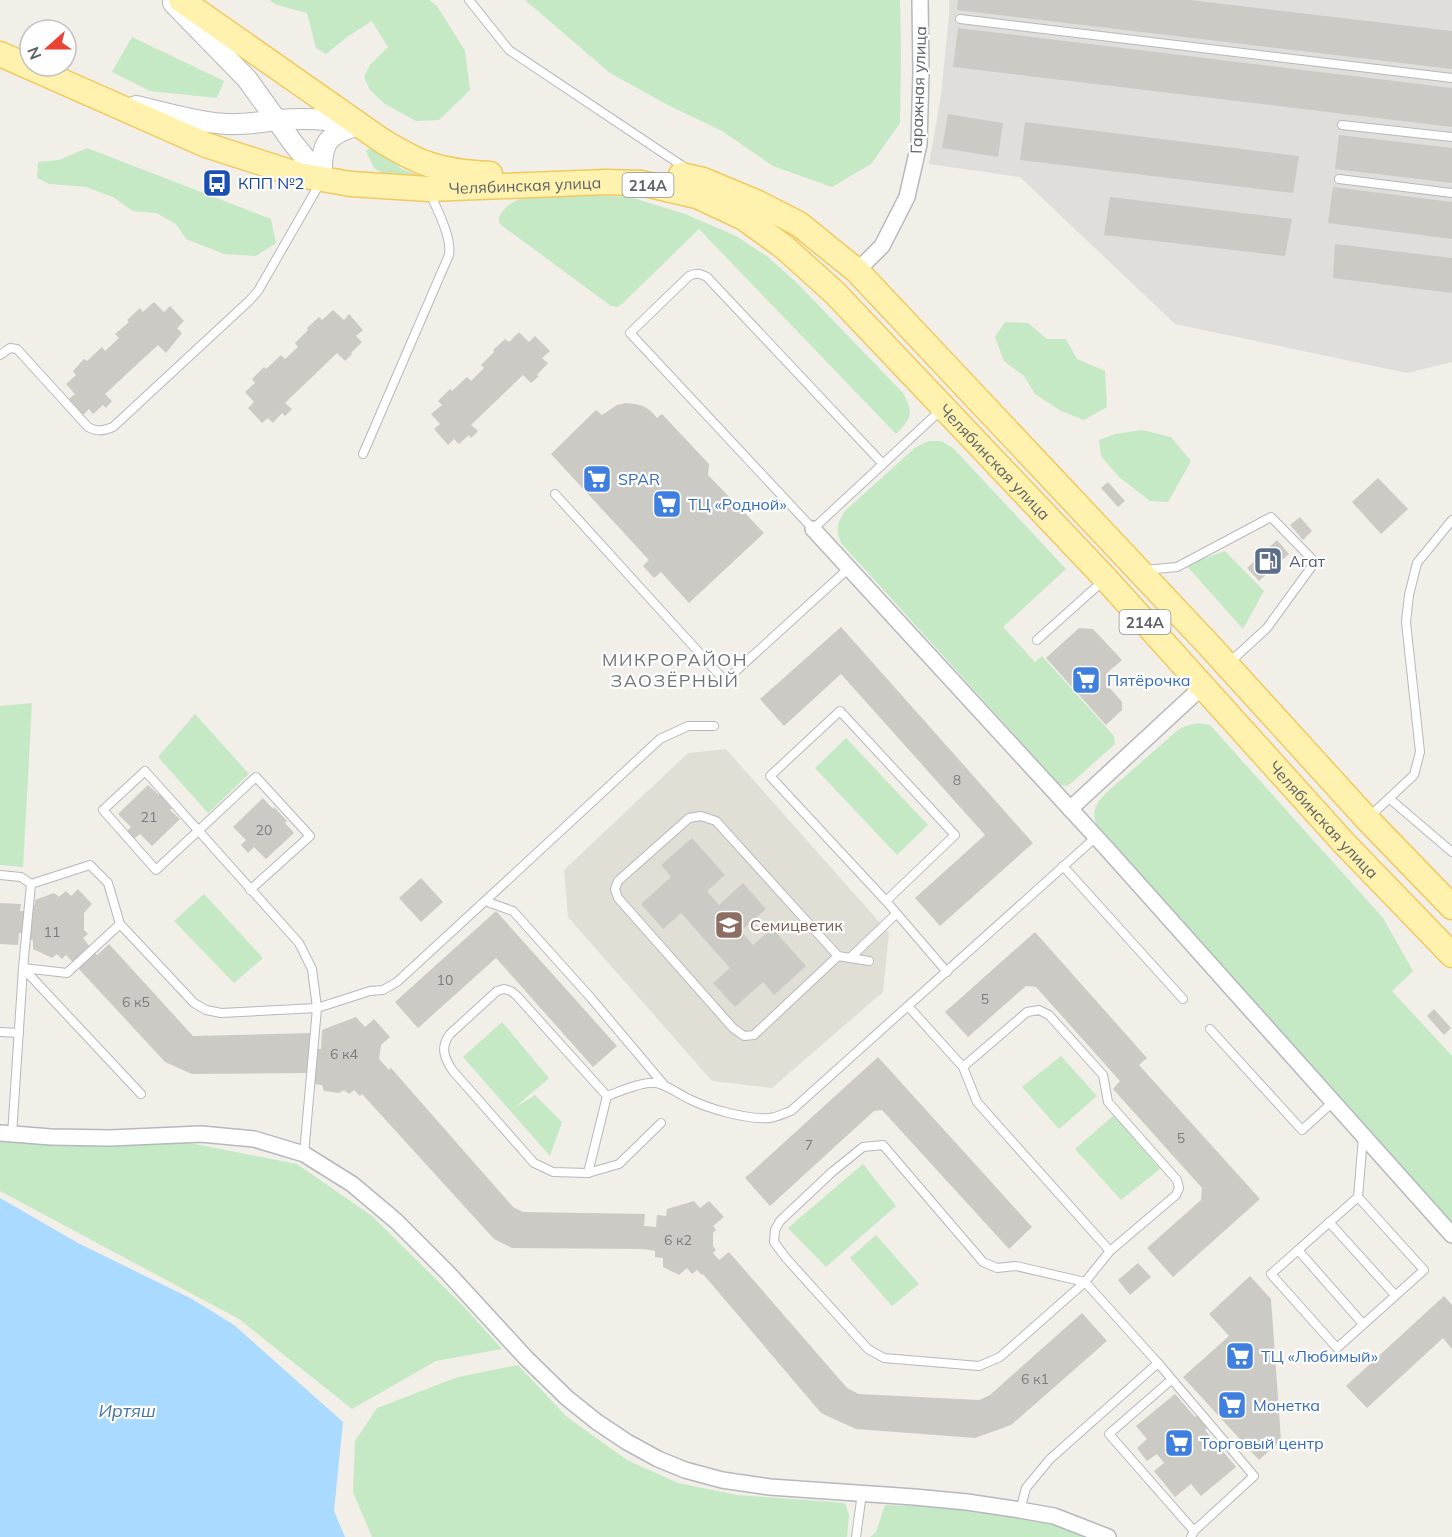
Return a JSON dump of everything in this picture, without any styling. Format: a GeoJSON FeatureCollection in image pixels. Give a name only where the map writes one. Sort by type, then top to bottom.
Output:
{"type":"FeatureCollection","features":[{"type":"Feature","properties":{"kind":"main road","name":"Челябинская улица"},"geometry":{"type":"LineString","coordinates":[[181,0],[359,125],[388,144],[426,164],[450,170],[499,174],[603,170],[668,173],[703,180],[756,202],[799,224],[857,271],[1139,570],[1367,819],[1452,907]]}},
{"type":"Feature","properties":{"kind":"main road","name":"Челябинская улица"},"geometry":{"type":"LineString","coordinates":[[0,54],[206,145],[299,175],[351,184],[429,189],[606,182],[641,183],[697,196],[744,218],[784,246],[834,293],[1106,579],[1343,842],[1451,953]]}},
{"type":"Feature","properties":{"kind":"main road"},"geometry":{"type":"LineString","coordinates":[[834,293],[857,271]]}},
{"type":"Feature","properties":{"kind":"main road"},"geometry":{"type":"LineString","coordinates":[[1203,686],[1227,665]]}},
{"type":"Feature","properties":{"kind":"main road"},"geometry":{"type":"LineString","coordinates":[[1343,842],[1367,819]]}},
{"type":"Feature","properties":{"kind":"street"},"geometry":{"type":"LineString","coordinates":[[170,0],[247,79],[322,179]]}},
{"type":"Feature","properties":{"kind":"street","name":"Гаражная улица"},"geometry":{"type":"LineString","coordinates":[[857,271],[882,246],[907,197],[919,144],[920,0]]}},
{"type":"Feature","properties":{"kind":"street"},"geometry":{"type":"LineString","coordinates":[[91,95],[203,121],[226,124],[252,124],[277,120],[334,120],[359,125]]}},
{"type":"Feature","properties":{"kind":"street"},"geometry":{"type":"LineString","coordinates":[[322,179],[323,152],[328,142],[344,129],[359,125]]}},
{"type":"Feature","properties":{"kind":"street"},"geometry":{"type":"LineString","coordinates":[[813,529],[1070,808],[1452,1235]]}},
{"type":"Feature","properties":{"kind":"street"},"geometry":{"type":"LineString","coordinates":[[1070,808],[1203,686]]}},
{"type":"Feature","properties":{"kind":"street"},"geometry":{"type":"LineString","coordinates":[[6,1134],[110,1138],[201,1134],[254,1139],[304,1154],[373,1200],[447,1272],[567,1398],[597,1422],[658,1459],[685,1470],[722,1480],[770,1487],[967,1502],[1020,1510],[1054,1516],[1108,1537]]}},
{"type":"Feature","properties":{"kind":"lane"},"geometry":{"type":"LineString","coordinates":[[469,0],[509,50],[703,180]]}},
{"type":"Feature","properties":{"kind":"lane"},"geometry":{"type":"LineString","coordinates":[[960,19],[1452,78]]}},
{"type":"Feature","properties":{"kind":"lane"},"geometry":{"type":"LineString","coordinates":[[1342,125],[1452,137]]}},
{"type":"Feature","properties":{"kind":"lane"},"geometry":{"type":"LineString","coordinates":[[0,355],[10,348],[17,349],[88,427],[95,431],[113,428],[258,291],[322,179]]}},
{"type":"Feature","properties":{"kind":"lane"},"geometry":{"type":"LineString","coordinates":[[1339,179],[1452,193]]}},
{"type":"Feature","properties":{"kind":"lane"},"geometry":{"type":"LineString","coordinates":[[363,454],[450,247],[429,189]]}},
{"type":"Feature","properties":{"kind":"lane"},"geometry":{"type":"LineString","coordinates":[[882,463],[701,274],[689,276],[630,333],[813,529],[943,408]]}},
{"type":"Feature","properties":{"kind":"lane"},"geometry":{"type":"LineString","coordinates":[[555,494],[725,681],[849,567]]}},
{"type":"Feature","properties":{"kind":"lane"},"geometry":{"type":"LineString","coordinates":[[1139,570],[1177,567],[1271,517],[1315,562],[1267,628],[1227,665]]}},
{"type":"Feature","properties":{"kind":"lane"},"geometry":{"type":"LineString","coordinates":[[1367,819],[1414,775],[1420,752],[1406,622],[1409,595],[1417,563],[1452,520]]}},
{"type":"Feature","properties":{"kind":"lane"},"geometry":{"type":"LineString","coordinates":[[1037,640],[1106,579]]}},
{"type":"Feature","properties":{"kind":"lane"},"geometry":{"type":"LineString","coordinates":[[886,900],[955,835],[840,711],[770,776],[886,900],[947,972]]}},
{"type":"Feature","properties":{"kind":"lane"},"geometry":{"type":"LineString","coordinates":[[31,884],[90,865],[108,883],[120,924],[194,1003],[206,1010],[221,1013],[317,1008],[370,991],[383,990],[397,982],[660,739],[687,726],[714,726]]}},
{"type":"Feature","properties":{"kind":"lane"},"geometry":{"type":"LineString","coordinates":[[250,890],[310,836],[256,777],[198,830],[156,870],[103,810],[145,771],[198,830],[250,890],[299,943],[312,969],[317,1008],[304,1154]]}},
{"type":"Feature","properties":{"kind":"lane"},"geometry":{"type":"LineString","coordinates":[[1390,799],[1452,852]]}},
{"type":"Feature","properties":{"kind":"lane"},"geometry":{"type":"LineString","coordinates":[[838,956],[754,1035],[744,1036],[733,1028],[618,898],[615,889],[618,882],[689,818],[701,816],[716,821],[838,956],[869,961]]}},
{"type":"Feature","properties":{"kind":"lane"},"geometry":{"type":"LineString","coordinates":[[607,1096],[646,1083],[655,1083],[691,1100],[742,1116],[770,1118],[791,1111],[1096,837]]}},
{"type":"Feature","properties":{"kind":"lane"},"geometry":{"type":"LineString","coordinates":[[1063,866],[1183,999]]}},
{"type":"Feature","properties":{"kind":"lane"},"geometry":{"type":"LineString","coordinates":[[0,875],[21,877],[31,884]]}},
{"type":"Feature","properties":{"kind":"lane"},"geometry":{"type":"LineString","coordinates":[[6,1134],[19,1033],[31,884]]}},
{"type":"Feature","properties":{"kind":"lane"},"geometry":{"type":"LineString","coordinates":[[485,901],[513,911],[591,998],[665,1086]]}},
{"type":"Feature","properties":{"kind":"lane"},"geometry":{"type":"LineString","coordinates":[[850,958],[896,914]]}},
{"type":"Feature","properties":{"kind":"lane"},"geometry":{"type":"LineString","coordinates":[[23,968],[67,972],[120,924]]}},
{"type":"Feature","properties":{"kind":"lane"},"geometry":{"type":"LineString","coordinates":[[23,968],[141,1094]]}},
{"type":"Feature","properties":{"kind":"lane"},"geometry":{"type":"LineString","coordinates":[[607,1096],[511,991],[504,989],[497,991],[446,1040],[444,1054],[446,1062],[453,1071],[534,1163],[553,1172],[588,1173],[619,1164],[661,1123]]}},
{"type":"Feature","properties":{"kind":"lane"},"geometry":{"type":"LineString","coordinates":[[908,1006],[963,1067],[977,1102],[1110,1251]]}},
{"type":"Feature","properties":{"kind":"lane"},"geometry":{"type":"LineString","coordinates":[[963,1067],[1027,1012],[1039,1010],[1049,1015],[1103,1076],[1108,1102],[1177,1180],[1179,1188],[1176,1195],[1110,1251],[1085,1282],[1000,1357],[979,1366],[884,1358],[868,1349],[774,1242],[775,1230],[780,1221],[832,1172],[863,1147],[883,1145],[983,1262],[997,1268],[1016,1266],[1085,1282],[1158,1363],[1254,1476],[1193,1534],[1109,1434],[1171,1380]]}},
{"type":"Feature","properties":{"kind":"lane"},"geometry":{"type":"LineString","coordinates":[[1210,1029],[1302,1130],[1333,1102]]}},
{"type":"Feature","properties":{"kind":"lane"},"geometry":{"type":"LineString","coordinates":[[0,1032],[19,1033]]}},
{"type":"Feature","properties":{"kind":"lane"},"geometry":{"type":"LineString","coordinates":[[588,1173],[607,1096]]}},
{"type":"Feature","properties":{"kind":"lane"},"geometry":{"type":"LineString","coordinates":[[1358,1197],[1424,1270],[1337,1348],[1270,1274],[1358,1197],[1363,1136]]}},
{"type":"Feature","properties":{"kind":"lane"},"geometry":{"type":"LineString","coordinates":[[1329,1222],[1395,1295]]}},
{"type":"Feature","properties":{"kind":"lane"},"geometry":{"type":"LineString","coordinates":[[1298,1250],[1363,1324]]}},
{"type":"Feature","properties":{"kind":"lane"},"geometry":{"type":"LineString","coordinates":[[1020,1510],[1026,1488],[1050,1459],[1158,1363]]}},
{"type":"Feature","properties":{"kind":"lane"},"geometry":{"type":"LineString","coordinates":[[855,1537],[862,1493]]}},
{"type":"Feature","properties":{"kind":"shaded area"},"geometry":{"type":"Polygon","coordinates":[[[949,0],[1452,0],[1452,362],[1407,373],[1175,324],[1020,177],[929,164],[941,95],[949,0]]]}},
{"type":"Feature","properties":{"kind":"shaded area","name":"Семицветик"},"geometry":{"type":"Polygon","coordinates":[[[726,749],[889,933],[883,992],[772,1088],[712,1081],[568,917],[564,870],[688,753],[726,749]]]}},
{"type":"Feature","properties":{"kind":"green space"},"geometry":{"type":"Polygon","coordinates":[[[269,0],[429,0],[437,6],[465,51],[470,90],[439,120],[416,121],[385,104],[370,90],[364,77],[370,65],[388,47],[372,21],[326,54],[316,48],[307,13],[277,5],[269,0]]]}},
{"type":"Feature","properties":{"kind":"green space"},"geometry":{"type":"Polygon","coordinates":[[[525,0],[900,0],[900,123],[871,164],[832,187],[773,166],[722,131],[610,73],[525,0]]]}},
{"type":"Feature","properties":{"kind":"green space"},"geometry":{"type":"Polygon","coordinates":[[[132,37],[224,81],[217,98],[150,91],[112,72],[132,37]]]}},
{"type":"Feature","properties":{"kind":"green space"},"geometry":{"type":"Polygon","coordinates":[[[87,148],[271,219],[276,243],[256,256],[224,254],[186,239],[176,224],[156,213],[133,211],[113,197],[86,187],[49,184],[37,178],[38,162],[59,160],[87,148]]]}},
{"type":"Feature","properties":{"kind":"green space"},"geometry":{"type":"Polygon","coordinates":[[[370,148],[377,150],[402,169],[432,181],[386,176],[374,168],[366,151],[370,148]]]}},
{"type":"Feature","properties":{"kind":"green space"},"geometry":{"type":"Polygon","coordinates":[[[563,193],[630,197],[685,214],[736,236],[768,257],[798,284],[903,393],[910,411],[905,424],[896,434],[699,229],[617,307],[611,306],[500,224],[501,214],[508,205],[515,201],[530,196],[563,193]]]}},
{"type":"Feature","properties":{"kind":"green space"},"geometry":{"type":"Polygon","coordinates":[[[1005,322],[1028,323],[1047,339],[1066,339],[1077,359],[1105,371],[1107,407],[1084,420],[1061,411],[1035,394],[1024,376],[1004,361],[995,337],[1005,322]]]}},
{"type":"Feature","properties":{"kind":"green space"},"geometry":{"type":"Polygon","coordinates":[[[1142,430],[1171,437],[1191,461],[1168,502],[1150,501],[1119,477],[1101,456],[1099,440],[1115,434],[1142,430]]]}},
{"type":"Feature","properties":{"kind":"green space"},"geometry":{"type":"Polygon","coordinates":[[[929,441],[941,441],[953,448],[1066,569],[1003,627],[1035,662],[1042,656],[1114,736],[1115,744],[1066,786],[1060,785],[841,543],[838,526],[846,510],[916,447],[929,441]]]}},
{"type":"Feature","properties":{"kind":"green space"},"geometry":{"type":"Polygon","coordinates":[[[1225,551],[1264,591],[1243,629],[1186,565],[1225,551]]]}},
{"type":"Feature","properties":{"kind":"green space"},"geometry":{"type":"Polygon","coordinates":[[[32,703],[23,867],[0,865],[0,706],[32,703]]]}},
{"type":"Feature","properties":{"kind":"green space"},"geometry":{"type":"Polygon","coordinates":[[[195,714],[249,774],[208,813],[158,757],[195,714]]]}},
{"type":"Feature","properties":{"kind":"green space"},"geometry":{"type":"Polygon","coordinates":[[[1199,723],[1210,725],[1383,918],[1413,971],[1392,991],[1452,1056],[1452,1223],[1096,824],[1094,814],[1096,807],[1106,793],[1179,729],[1199,723]]]}},
{"type":"Feature","properties":{"kind":"green space"},"geometry":{"type":"Polygon","coordinates":[[[846,738],[928,825],[897,855],[815,768],[846,738]]]}},
{"type":"Feature","properties":{"kind":"green space"},"geometry":{"type":"Polygon","coordinates":[[[204,894],[263,958],[234,983],[174,921],[204,894]]]}},
{"type":"Feature","properties":{"kind":"green space"},"geometry":{"type":"Polygon","coordinates":[[[502,1022],[549,1078],[514,1108],[535,1095],[562,1122],[550,1156],[463,1057],[502,1022]]]}},
{"type":"Feature","properties":{"kind":"green space"},"geometry":{"type":"Polygon","coordinates":[[[1061,1056],[1097,1096],[1059,1129],[1022,1087],[1061,1056]]]}},
{"type":"Feature","properties":{"kind":"green space"},"geometry":{"type":"Polygon","coordinates":[[[1114,1115],[1160,1169],[1121,1200],[1075,1149],[1114,1115]]]}},
{"type":"Feature","properties":{"kind":"green space"},"geometry":{"type":"Polygon","coordinates":[[[0,1139],[39,1143],[190,1143],[297,1164],[372,1216],[466,1309],[502,1349],[436,1361],[352,1409],[239,1319],[0,1191],[0,1139]]]}},
{"type":"Feature","properties":{"kind":"green space"},"geometry":{"type":"Polygon","coordinates":[[[863,1164],[896,1206],[826,1267],[788,1228],[863,1164]]]}},
{"type":"Feature","properties":{"kind":"green space"},"geometry":{"type":"Polygon","coordinates":[[[876,1235],[919,1284],[892,1306],[850,1258],[876,1235]]]}},
{"type":"Feature","properties":{"kind":"green space"},"geometry":{"type":"Polygon","coordinates":[[[518,1365],[567,1417],[627,1460],[678,1483],[737,1495],[845,1503],[849,1515],[847,1537],[372,1537],[353,1492],[355,1441],[377,1408],[458,1377],[518,1365]]]}},
{"type":"Feature","properties":{"kind":"green space"},"geometry":{"type":"Polygon","coordinates":[[[885,1505],[969,1508],[1065,1525],[1092,1537],[870,1537],[876,1532],[885,1505]]]}},
{"type":"Feature","properties":{"kind":"water","name":"Иртяш"},"geometry":{"type":"Polygon","coordinates":[[[0,1198],[78,1243],[192,1299],[234,1325],[343,1422],[334,1511],[345,1537],[0,1537],[0,1198]]]}},
{"type":"Feature","properties":{"kind":"building"},"geometry":{"type":"Polygon","coordinates":[[[958,0],[1190,0],[1452,31],[1452,69],[957,10],[958,0]]]}},
{"type":"Feature","properties":{"kind":"building"},"geometry":{"type":"Polygon","coordinates":[[[958,28],[1452,88],[1452,127],[953,67],[958,28]]]}},
{"type":"Feature","properties":{"kind":"building"},"geometry":{"type":"Polygon","coordinates":[[[948,114],[1003,123],[998,157],[942,148],[948,114]]]}},
{"type":"Feature","properties":{"kind":"building"},"geometry":{"type":"Polygon","coordinates":[[[1025,122],[1299,156],[1293,193],[1020,160],[1025,122]]]}},
{"type":"Feature","properties":{"kind":"building"},"geometry":{"type":"Polygon","coordinates":[[[1339,135],[1452,148],[1452,183],[1335,169],[1339,135]]]}},
{"type":"Feature","properties":{"kind":"building"},"geometry":{"type":"Polygon","coordinates":[[[1333,187],[1452,202],[1452,239],[1328,223],[1333,187]]]}},
{"type":"Feature","properties":{"kind":"building"},"geometry":{"type":"Polygon","coordinates":[[[1110,197],[1292,219],[1285,256],[1104,235],[1110,197]]]}},
{"type":"Feature","properties":{"kind":"building"},"geometry":{"type":"Polygon","coordinates":[[[1335,244],[1452,258],[1452,293],[1333,278],[1335,244]]]}},
{"type":"Feature","properties":{"kind":"building"},"geometry":{"type":"Polygon","coordinates":[[[154,302],[164,312],[170,306],[184,321],[177,328],[182,333],[166,353],[158,345],[105,394],[112,401],[106,408],[103,405],[93,414],[89,409],[83,415],[69,399],[75,394],[66,384],[76,375],[73,371],[84,359],[87,361],[102,347],[105,351],[119,338],[115,334],[129,322],[127,320],[140,308],[143,312],[154,302]]]}},
{"type":"Feature","properties":{"kind":"building"},"geometry":{"type":"Polygon","coordinates":[[[333,310],[344,320],[349,314],[363,330],[356,336],[362,342],[345,361],[337,353],[285,403],[292,409],[285,416],[282,413],[273,423],[268,418],[262,423],[248,408],[254,402],[245,392],[255,383],[252,379],[281,355],[285,359],[298,347],[295,343],[308,330],[307,328],[319,317],[322,320],[333,310]]]}},
{"type":"Feature","properties":{"kind":"building"},"geometry":{"type":"Polygon","coordinates":[[[519,332],[529,342],[535,336],[550,351],[542,358],[548,363],[531,383],[523,375],[471,425],[478,431],[471,438],[469,435],[459,444],[454,439],[448,445],[434,429],[440,424],[431,414],[442,405],[438,401],[467,377],[471,381],[484,368],[481,365],[494,352],[493,350],[505,339],[509,342],[519,332]]]}},
{"type":"Feature","properties":{"kind":"building","name":"ТЦ «Родной»"},"geometry":{"type":"Polygon","coordinates":[[[626,403],[643,406],[657,418],[662,414],[709,464],[708,475],[764,533],[689,603],[661,572],[654,578],[643,566],[649,560],[551,454],[596,410],[602,415],[617,405],[626,403]]]}},
{"type":"Feature","properties":{"kind":"building"},"geometry":{"type":"Polygon","coordinates":[[[1378,478],[1408,509],[1381,534],[1352,502],[1378,478]]]}},
{"type":"Feature","properties":{"kind":"building"},"geometry":{"type":"Polygon","coordinates":[[[1108,482],[1125,501],[1118,507],[1101,488],[1108,482]]]}},
{"type":"Feature","properties":{"kind":"building"},"geometry":{"type":"Polygon","coordinates":[[[1300,517],[1312,531],[1303,540],[1290,525],[1300,517]]]}},
{"type":"Feature","properties":{"kind":"building","name":"Агат"},"geometry":{"type":"Polygon","coordinates":[[[1277,540],[1289,554],[1259,581],[1247,568],[1277,540]]]}},
{"type":"Feature","properties":{"kind":"building"},"geometry":{"type":"Polygon","coordinates":[[[841,627],[1033,843],[940,926],[915,898],[985,835],[841,674],[784,726],[760,699],[841,627]]]}},
{"type":"Feature","properties":{"kind":"building","name":"Пятёрочка"},"geometry":{"type":"Polygon","coordinates":[[[1079,628],[1093,629],[1122,660],[1107,673],[1108,686],[1122,702],[1122,710],[1106,725],[1046,658],[1079,628]]]}},
{"type":"Feature","properties":{"kind":"building"},"geometry":{"type":"Polygon","coordinates":[[[148,785],[160,794],[172,808],[170,810],[180,819],[152,846],[140,834],[134,839],[126,832],[131,827],[118,814],[148,785]]]}},
{"type":"Feature","properties":{"kind":"building"},"geometry":{"type":"Polygon","coordinates":[[[263,798],[287,821],[285,823],[294,833],[266,859],[254,847],[248,853],[241,845],[246,840],[233,827],[263,798]]]}},
{"type":"Feature","properties":{"kind":"building"},"geometry":{"type":"Polygon","coordinates":[[[692,838],[725,875],[707,891],[719,905],[743,883],[766,909],[741,931],[753,945],[772,928],[806,966],[774,995],[763,982],[735,1007],[713,983],[730,968],[681,913],[663,929],[641,904],[671,877],[661,865],[692,838]]]}},
{"type":"Feature","properties":{"kind":"building"},"geometry":{"type":"Polygon","coordinates":[[[421,878],[443,902],[421,922],[399,898],[421,878]]]}},
{"type":"Feature","properties":{"kind":"building"},"geometry":{"type":"Polygon","coordinates":[[[78,889],[92,904],[84,913],[84,930],[88,934],[83,938],[97,955],[109,944],[193,1036],[310,1033],[309,1048],[321,1049],[322,1030],[356,1017],[365,1027],[374,1019],[390,1037],[381,1045],[379,1059],[389,1070],[391,1068],[513,1207],[523,1212],[645,1214],[644,1226],[656,1227],[657,1215],[666,1216],[667,1209],[694,1201],[700,1208],[709,1201],[724,1217],[713,1226],[716,1230],[713,1233],[713,1246],[716,1250],[713,1253],[719,1260],[729,1252],[847,1388],[859,1394],[979,1400],[990,1395],[1082,1313],[1107,1341],[1011,1425],[975,1438],[856,1429],[821,1413],[703,1274],[697,1270],[692,1274],[687,1268],[679,1275],[663,1267],[663,1258],[655,1257],[655,1251],[643,1249],[512,1248],[494,1239],[362,1094],[360,1096],[354,1090],[349,1094],[344,1090],[339,1093],[324,1091],[322,1085],[314,1084],[315,1077],[307,1076],[307,1073],[192,1074],[165,1062],[66,955],[62,959],[57,954],[52,958],[33,949],[33,940],[25,940],[26,933],[19,933],[18,945],[0,944],[0,903],[21,904],[20,911],[25,911],[26,905],[35,905],[35,900],[54,893],[59,897],[66,891],[71,896],[78,889]]]}},
{"type":"Feature","properties":{"kind":"building"},"geometry":{"type":"Polygon","coordinates":[[[496,911],[617,1046],[593,1067],[496,958],[418,1028],[395,1002],[496,911]]]}},
{"type":"Feature","properties":{"kind":"building"},"geometry":{"type":"Polygon","coordinates":[[[1035,932],[1147,1058],[1139,1065],[1260,1199],[1173,1277],[1147,1248],[1201,1200],[1202,1188],[1113,1089],[1120,1081],[1036,987],[1026,986],[968,1037],[945,1012],[1035,932]]]}},
{"type":"Feature","properties":{"kind":"building"},"geometry":{"type":"Polygon","coordinates":[[[1434,1009],[1451,1028],[1444,1035],[1427,1016],[1434,1009]]]}},
{"type":"Feature","properties":{"kind":"building"},"geometry":{"type":"Polygon","coordinates":[[[878,1057],[1032,1227],[1009,1249],[882,1110],[874,1111],[770,1206],[745,1178],[878,1057]]]}},
{"type":"Feature","properties":{"kind":"building"},"geometry":{"type":"Polygon","coordinates":[[[1138,1263],[1151,1277],[1130,1295],[1118,1280],[1138,1263]]]}},
{"type":"Feature","properties":{"kind":"building","name":"ТЦ «Любимый»"},"geometry":{"type":"Polygon","coordinates":[[[1250,1276],[1271,1299],[1281,1440],[1259,1460],[1183,1377],[1229,1336],[1209,1314],[1250,1276]]]}},
{"type":"Feature","properties":{"kind":"building"},"geometry":{"type":"Polygon","coordinates":[[[1444,1296],[1452,1305],[1452,1349],[1443,1338],[1367,1408],[1346,1386],[1444,1296]]]}},
{"type":"Feature","properties":{"kind":"building","name":"Торговый центр"},"geometry":{"type":"Polygon","coordinates":[[[1175,1394],[1195,1417],[1198,1415],[1208,1427],[1205,1430],[1236,1467],[1201,1496],[1191,1484],[1175,1497],[1154,1471],[1164,1463],[1157,1454],[1147,1461],[1137,1448],[1147,1439],[1136,1426],[1175,1394]]]}},
{"type":"Feature","properties":{"kind":"place","name":"КПП №2"},"geometry":{"type":"Point","coordinates":[217,183]}},
{"type":"Feature","properties":{"kind":"place","name":"SPAR"},"geometry":{"type":"Point","coordinates":[597,479]}},
{"type":"Feature","properties":{"kind":"place","name":"ТЦ «Родной»"},"geometry":{"type":"Point","coordinates":[667,504]}},
{"type":"Feature","properties":{"kind":"place","name":"Агат"},"geometry":{"type":"Point","coordinates":[1268,561]}},
{"type":"Feature","properties":{"kind":"place","name":"Пятёрочка"},"geometry":{"type":"Point","coordinates":[1086,680]}},
{"type":"Feature","properties":{"kind":"place","name":"Семицветик"},"geometry":{"type":"Point","coordinates":[729,925]}},
{"type":"Feature","properties":{"kind":"place","name":"ТЦ «Любимый»"},"geometry":{"type":"Point","coordinates":[1240,1356]}},
{"type":"Feature","properties":{"kind":"place","name":"Монетка"},"geometry":{"type":"Point","coordinates":[1232,1405]}},
{"type":"Feature","properties":{"kind":"place","name":"Торговый центр"},"geometry":{"type":"Point","coordinates":[1179,1443]}},
{"type":"Feature","properties":{"kind":"district","name":"МИКРОРАЙОН ЗАОЗЁРНЫЙ"},"geometry":{"type":"Point","coordinates":[675,669]}}]}
